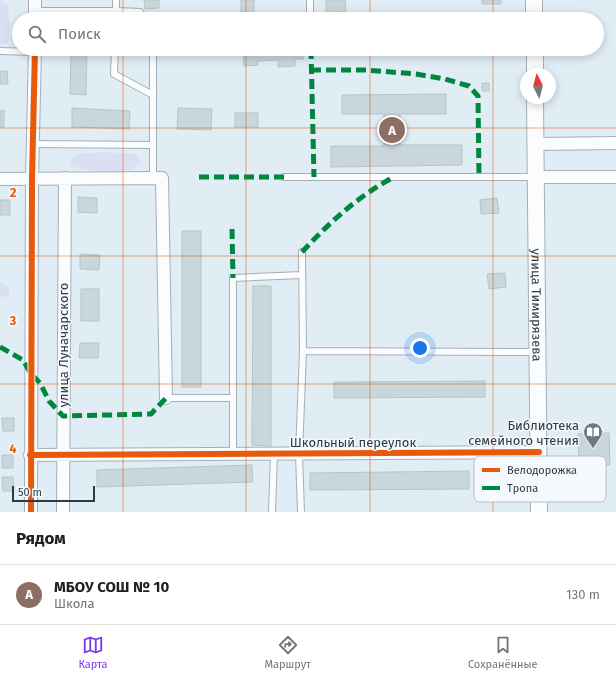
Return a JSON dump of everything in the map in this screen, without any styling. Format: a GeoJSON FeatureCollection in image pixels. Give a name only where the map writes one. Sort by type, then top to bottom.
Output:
{"type":"FeatureCollection","features":[{"type":"Feature","properties":{"kind":"street"},"geometry":{"type":"LineString","coordinates":[[534,0],[534,12]]}},
{"type":"Feature","properties":{"kind":"street"},"geometry":{"type":"LineString","coordinates":[[31,512],[32,178],[35,56]]}},
{"type":"Feature","properties":{"kind":"street"},"geometry":{"type":"LineString","coordinates":[[535,56],[535,68]]}},
{"type":"Feature","properties":{"kind":"street","name":"улица Тимирязева"},"geometry":{"type":"LineString","coordinates":[[536,104],[539,456]]}},
{"type":"Feature","properties":{"kind":"street"},"geometry":{"type":"LineString","coordinates":[[536,144],[616,143]]}},
{"type":"Feature","properties":{"kind":"street"},"geometry":{"type":"LineString","coordinates":[[537,177],[616,177]]}},
{"type":"Feature","properties":{"kind":"street","name":"улица Луначарского"},"geometry":{"type":"LineString","coordinates":[[63,512],[65,178]]}},
{"type":"Feature","properties":{"kind":"street"},"geometry":{"type":"LineString","coordinates":[[0,179],[162,178],[166,398]]}},
{"type":"Feature","properties":{"kind":"street","name":"Школьный переулок"},"geometry":{"type":"LineString","coordinates":[[30,455],[539,452]]}},
{"type":"Feature","properties":{"kind":"lane"},"geometry":{"type":"LineString","coordinates":[[116,0],[116,12]]}},
{"type":"Feature","properties":{"kind":"lane"},"geometry":{"type":"LineString","coordinates":[[310,0],[310,12]]}},
{"type":"Feature","properties":{"kind":"lane"},"geometry":{"type":"LineString","coordinates":[[35,10],[140,12]]}},
{"type":"Feature","properties":{"kind":"lane"},"geometry":{"type":"LineString","coordinates":[[0,52],[12,51]]}},
{"type":"Feature","properties":{"kind":"lane"},"geometry":{"type":"LineString","coordinates":[[115,56],[114,74],[153,95]]}},
{"type":"Feature","properties":{"kind":"lane"},"geometry":{"type":"LineString","coordinates":[[153,56],[153,178]]}},
{"type":"Feature","properties":{"kind":"lane"},"geometry":{"type":"LineString","coordinates":[[33,144],[153,145]]}},
{"type":"Feature","properties":{"kind":"lane"},"geometry":{"type":"LineString","coordinates":[[284,177],[537,177]]}},
{"type":"Feature","properties":{"kind":"lane"},"geometry":{"type":"LineString","coordinates":[[301,512],[299,454],[303,351],[302,252]]}},
{"type":"Feature","properties":{"kind":"lane"},"geometry":{"type":"LineString","coordinates":[[233,454],[233,278],[302,275]]}},
{"type":"Feature","properties":{"kind":"lane"},"geometry":{"type":"LineString","coordinates":[[303,351],[538,352]]}},
{"type":"Feature","properties":{"kind":"lane"},"geometry":{"type":"LineString","coordinates":[[166,398],[233,398]]}},
{"type":"Feature","properties":{"kind":"lane"},"geometry":{"type":"LineString","coordinates":[[272,512],[274,454]]}},
{"type":"Feature","properties":{"kind":"shaded area"},"geometry":{"type":"Polygon","coordinates":[[[0,0],[8,5],[10,25],[8,44],[0,44],[0,0]]]}},
{"type":"Feature","properties":{"kind":"shaded area"},"geometry":{"type":"Polygon","coordinates":[[[105,152],[136,154],[141,162],[131,169],[109,172],[71,166],[72,157],[79,154],[105,152]]]}},
{"type":"Feature","properties":{"kind":"shaded area"},"geometry":{"type":"Polygon","coordinates":[[[0,283],[9,286],[9,296],[0,297],[0,283]]]}},
{"type":"Feature","properties":{"kind":"building"},"geometry":{"type":"Polygon","coordinates":[[[144,0],[159,0],[159,8],[145,9],[144,0]]]}},
{"type":"Feature","properties":{"kind":"building"},"geometry":{"type":"Polygon","coordinates":[[[241,0],[254,0],[254,12],[241,12],[241,0]]]}},
{"type":"Feature","properties":{"kind":"building"},"geometry":{"type":"Polygon","coordinates":[[[326,0],[345,0],[346,12],[326,12],[326,0]]]}},
{"type":"Feature","properties":{"kind":"building"},"geometry":{"type":"Polygon","coordinates":[[[482,0],[501,0],[501,4],[482,4],[482,0]]]}},
{"type":"Feature","properties":{"kind":"building"},"geometry":{"type":"Polygon","coordinates":[[[71,56],[87,56],[86,95],[70,94],[71,56]]]}},
{"type":"Feature","properties":{"kind":"building"},"geometry":{"type":"Polygon","coordinates":[[[243,56],[303,56],[303,59],[295,59],[295,66],[278,67],[278,60],[258,61],[258,65],[244,66],[243,56]]]}},
{"type":"Feature","properties":{"kind":"building"},"geometry":{"type":"Polygon","coordinates":[[[0,71],[7,71],[8,84],[0,84],[0,71]]]}},
{"type":"Feature","properties":{"kind":"building"},"geometry":{"type":"Polygon","coordinates":[[[482,83],[489,83],[489,91],[482,91],[482,83]]]}},
{"type":"Feature","properties":{"kind":"building"},"geometry":{"type":"Polygon","coordinates":[[[446,94],[446,114],[400,114],[400,145],[462,145],[462,165],[331,167],[331,146],[384,146],[384,114],[342,114],[342,95],[446,94]]]}},
{"type":"Feature","properties":{"kind":"building"},"geometry":{"type":"Polygon","coordinates":[[[72,108],[130,111],[129,129],[72,127],[72,108]]]}},
{"type":"Feature","properties":{"kind":"building"},"geometry":{"type":"Polygon","coordinates":[[[178,108],[212,109],[211,130],[177,129],[178,108]]]}},
{"type":"Feature","properties":{"kind":"building"},"geometry":{"type":"Polygon","coordinates":[[[4,110],[4,127],[0,127],[0,111],[4,110]]]}},
{"type":"Feature","properties":{"kind":"building"},"geometry":{"type":"Polygon","coordinates":[[[235,113],[258,113],[258,127],[235,127],[235,113]]]}},
{"type":"Feature","properties":{"kind":"building"},"geometry":{"type":"Polygon","coordinates":[[[78,197],[97,198],[97,213],[78,212],[78,197]]]}},
{"type":"Feature","properties":{"kind":"building"},"geometry":{"type":"Polygon","coordinates":[[[497,198],[499,213],[481,214],[480,200],[497,198]]]}},
{"type":"Feature","properties":{"kind":"building"},"geometry":{"type":"Polygon","coordinates":[[[0,200],[10,200],[10,215],[0,215],[0,200]]]}},
{"type":"Feature","properties":{"kind":"building"},"geometry":{"type":"Polygon","coordinates":[[[182,231],[201,231],[201,387],[182,387],[182,231]]]}},
{"type":"Feature","properties":{"kind":"building"},"geometry":{"type":"Polygon","coordinates":[[[80,254],[100,255],[99,270],[80,269],[80,254]]]}},
{"type":"Feature","properties":{"kind":"building"},"geometry":{"type":"Polygon","coordinates":[[[505,273],[506,287],[489,289],[487,274],[505,273]]]}},
{"type":"Feature","properties":{"kind":"building"},"geometry":{"type":"Polygon","coordinates":[[[253,286],[271,286],[271,446],[252,445],[253,286]]]}},
{"type":"Feature","properties":{"kind":"building"},"geometry":{"type":"Polygon","coordinates":[[[81,289],[99,289],[99,321],[81,321],[81,289]]]}},
{"type":"Feature","properties":{"kind":"building"},"geometry":{"type":"Polygon","coordinates":[[[80,343],[99,343],[98,358],[79,358],[80,343]]]}},
{"type":"Feature","properties":{"kind":"building"},"geometry":{"type":"Polygon","coordinates":[[[485,381],[485,397],[334,398],[334,382],[485,381]]]}},
{"type":"Feature","properties":{"kind":"building"},"geometry":{"type":"Polygon","coordinates":[[[2,418],[14,418],[14,431],[3,431],[2,418]]]}},
{"type":"Feature","properties":{"kind":"building"},"geometry":{"type":"Polygon","coordinates":[[[609,433],[610,465],[606,465],[606,456],[579,456],[578,434],[609,433]]]}},
{"type":"Feature","properties":{"kind":"building"},"geometry":{"type":"Polygon","coordinates":[[[2,455],[13,455],[13,468],[2,468],[2,455]]]}},
{"type":"Feature","properties":{"kind":"building"},"geometry":{"type":"Polygon","coordinates":[[[252,465],[253,482],[97,487],[97,470],[252,465]]]}},
{"type":"Feature","properties":{"kind":"building"},"geometry":{"type":"Polygon","coordinates":[[[469,471],[469,489],[310,490],[310,473],[469,471]]]}},
{"type":"Feature","properties":{"kind":"building"},"geometry":{"type":"Polygon","coordinates":[[[2,477],[13,477],[14,491],[3,491],[2,477]]]}},
{"type":"Feature","properties":{"kind":"marked path"},"geometry":{"type":"LineString","coordinates":[[311,56],[314,177]]}},
{"type":"Feature","properties":{"kind":"marked path"},"geometry":{"type":"LineString","coordinates":[[311,70],[366,70],[416,74],[445,79],[469,86],[478,96],[479,177]]}},
{"type":"Feature","properties":{"kind":"marked path"},"geometry":{"type":"LineString","coordinates":[[199,177],[284,177]]}},
{"type":"Feature","properties":{"kind":"marked path"},"geometry":{"type":"LineString","coordinates":[[302,252],[356,201],[394,177]]}},
{"type":"Feature","properties":{"kind":"marked path"},"geometry":{"type":"LineString","coordinates":[[232,229],[233,278]]}},
{"type":"Feature","properties":{"kind":"marked path"},"geometry":{"type":"LineString","coordinates":[[0,347],[23,360],[31,374],[40,383],[49,401],[63,416],[151,414],[166,398]]}},
{"type":"Feature","properties":{"kind":"cycle path"},"geometry":{"type":"LineString","coordinates":[[31,512],[32,179],[35,56]]}},
{"type":"Feature","properties":{"kind":"cycle path"},"geometry":{"type":"LineString","coordinates":[[30,455],[539,452]]}},
{"type":"Feature","properties":{"kind":"place","name":"МБОУ СОШ № 10"},"geometry":{"type":"Point","coordinates":[392,130]}},
{"type":"Feature","properties":{"kind":"place","name":"Библиотека семейного чтения"},"geometry":{"type":"Point","coordinates":[593,449]}}]}
